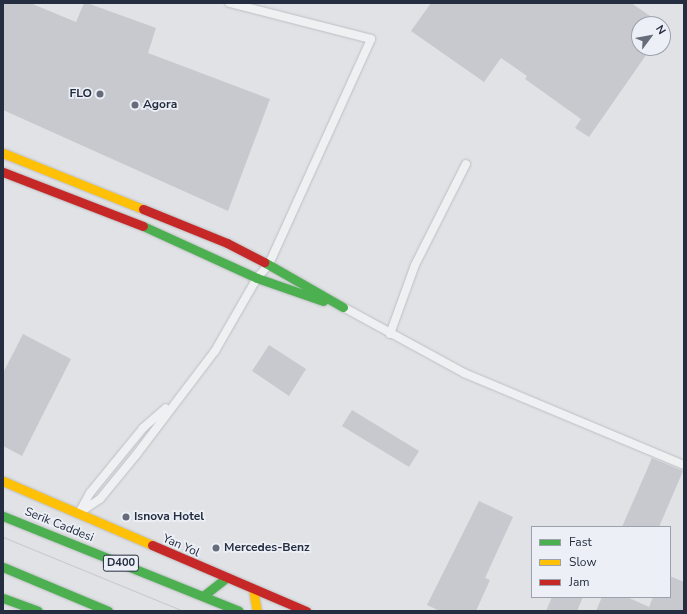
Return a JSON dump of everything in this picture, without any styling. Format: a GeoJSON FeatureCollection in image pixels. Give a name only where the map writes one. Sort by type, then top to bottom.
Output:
{"type":"FeatureCollection","features":[{"type":"Feature","properties":{"kind":"main road"},"geometry":{"type":"LineString","coordinates":[[3,153],[227,243],[269,264],[343,307]]}},
{"type":"Feature","properties":{"kind":"main road"},"geometry":{"type":"LineString","coordinates":[[3,172],[114,213],[257,278],[343,307]]}},
{"type":"Feature","properties":{"kind":"main road","name":"Yan Yol"},"geometry":{"type":"LineString","coordinates":[[3,481],[226,578],[306,611]]}},
{"type":"Feature","properties":{"kind":"main road","name":"Serik Caddesi"},"geometry":{"type":"LineString","coordinates":[[3,516],[239,611]]}},
{"type":"Feature","properties":{"kind":"main road"},"geometry":{"type":"LineString","coordinates":[[3,567],[108,611]]}},
{"type":"Feature","properties":{"kind":"main road"},"geometry":{"type":"LineString","coordinates":[[203,596],[226,578]]}},
{"type":"Feature","properties":{"kind":"main road"},"geometry":{"type":"LineString","coordinates":[[253,589],[257,611]]}},
{"type":"Feature","properties":{"kind":"main road"},"geometry":{"type":"LineString","coordinates":[[3,598],[38,611]]}},
{"type":"Feature","properties":{"kind":"street"},"geometry":{"type":"LineString","coordinates":[[79,513],[100,499],[215,351],[257,278],[269,264],[371,39],[230,3]]}},
{"type":"Feature","properties":{"kind":"street"},"geometry":{"type":"LineString","coordinates":[[390,334],[415,265],[466,164]]}},
{"type":"Feature","properties":{"kind":"street"},"geometry":{"type":"LineString","coordinates":[[343,307],[464,373],[684,465]]}},
{"type":"Feature","properties":{"kind":"street"},"geometry":{"type":"LineString","coordinates":[[79,513],[90,493],[143,428],[178,397]]}},
{"type":"Feature","properties":{"kind":"building","name":"Agora"},"geometry":{"type":"Polygon","coordinates":[[[3,3],[30,3],[76,22],[84,3],[87,3],[156,28],[148,53],[270,99],[228,211],[3,110],[3,3]]]}},
{"type":"Feature","properties":{"kind":"building"},"geometry":{"type":"Polygon","coordinates":[[[431,3],[631,3],[650,16],[631,16],[631,56],[645,56],[589,137],[575,128],[581,119],[525,79],[527,76],[501,58],[484,82],[411,31],[431,3]]]}},
{"type":"Feature","properties":{"kind":"building"},"geometry":{"type":"Polygon","coordinates":[[[23,334],[71,359],[22,456],[3,446],[3,373],[23,334]]]}},
{"type":"Feature","properties":{"kind":"building"},"geometry":{"type":"Polygon","coordinates":[[[269,345],[306,369],[289,396],[252,371],[269,345]]]}},
{"type":"Feature","properties":{"kind":"building"},"geometry":{"type":"Polygon","coordinates":[[[352,410],[419,451],[409,467],[342,426],[352,410]]]}},
{"type":"Feature","properties":{"kind":"building"},"geometry":{"type":"Polygon","coordinates":[[[652,458],[683,471],[659,526],[622,526],[652,458]]]}},
{"type":"Feature","properties":{"kind":"building"},"geometry":{"type":"Polygon","coordinates":[[[479,501],[513,517],[485,578],[490,580],[476,611],[440,611],[427,605],[479,501]]]}},
{"type":"Feature","properties":{"kind":"building"},"geometry":{"type":"Polygon","coordinates":[[[671,576],[684,582],[684,611],[596,611],[602,598],[629,598],[649,607],[653,598],[671,598],[671,576]]]}},
{"type":"Feature","properties":{"kind":"building"},"geometry":{"type":"Polygon","coordinates":[[[552,598],[583,598],[577,611],[546,611],[552,598]]]}},
{"type":"Feature","properties":{"kind":"tram line"},"geometry":{"type":"LineString","coordinates":[[3,537],[183,611]]}},
{"type":"Feature","properties":{"kind":"traffic: fast"},"geometry":{"type":"LineString","coordinates":[[143,226],[257,278],[323,301]]}},
{"type":"Feature","properties":{"kind":"traffic: fast"},"geometry":{"type":"LineString","coordinates":[[264,262],[343,307]]}},
{"type":"Feature","properties":{"kind":"traffic: fast"},"geometry":{"type":"LineString","coordinates":[[3,516],[239,611]]}},
{"type":"Feature","properties":{"kind":"traffic: fast"},"geometry":{"type":"LineString","coordinates":[[3,567],[108,611]]}},
{"type":"Feature","properties":{"kind":"traffic: fast"},"geometry":{"type":"LineString","coordinates":[[203,596],[226,578]]}},
{"type":"Feature","properties":{"kind":"traffic: fast"},"geometry":{"type":"LineString","coordinates":[[3,598],[38,611]]}},
{"type":"Feature","properties":{"kind":"traffic: slow"},"geometry":{"type":"LineString","coordinates":[[3,153],[143,209]]}},
{"type":"Feature","properties":{"kind":"traffic: slow"},"geometry":{"type":"LineString","coordinates":[[3,481],[152,545]]}},
{"type":"Feature","properties":{"kind":"traffic: slow"},"geometry":{"type":"LineString","coordinates":[[253,589],[257,611]]}},
{"type":"Feature","properties":{"kind":"traffic: jam"},"geometry":{"type":"LineString","coordinates":[[3,172],[143,226]]}},
{"type":"Feature","properties":{"kind":"traffic: jam"},"geometry":{"type":"LineString","coordinates":[[143,209],[227,243],[264,262]]}},
{"type":"Feature","properties":{"kind":"traffic: jam"},"geometry":{"type":"LineString","coordinates":[[152,545],[306,611]]}},
{"type":"Feature","properties":{"kind":"place","name":"FLO"},"geometry":{"type":"Point","coordinates":[100,94]}},
{"type":"Feature","properties":{"kind":"place","name":"Agora"},"geometry":{"type":"Point","coordinates":[135,105]}},
{"type":"Feature","properties":{"kind":"place","name":"Isnova Hotel"},"geometry":{"type":"Point","coordinates":[126,517]}},
{"type":"Feature","properties":{"kind":"place","name":"Mercedes-Benz"},"geometry":{"type":"Point","coordinates":[216,548]}}]}
